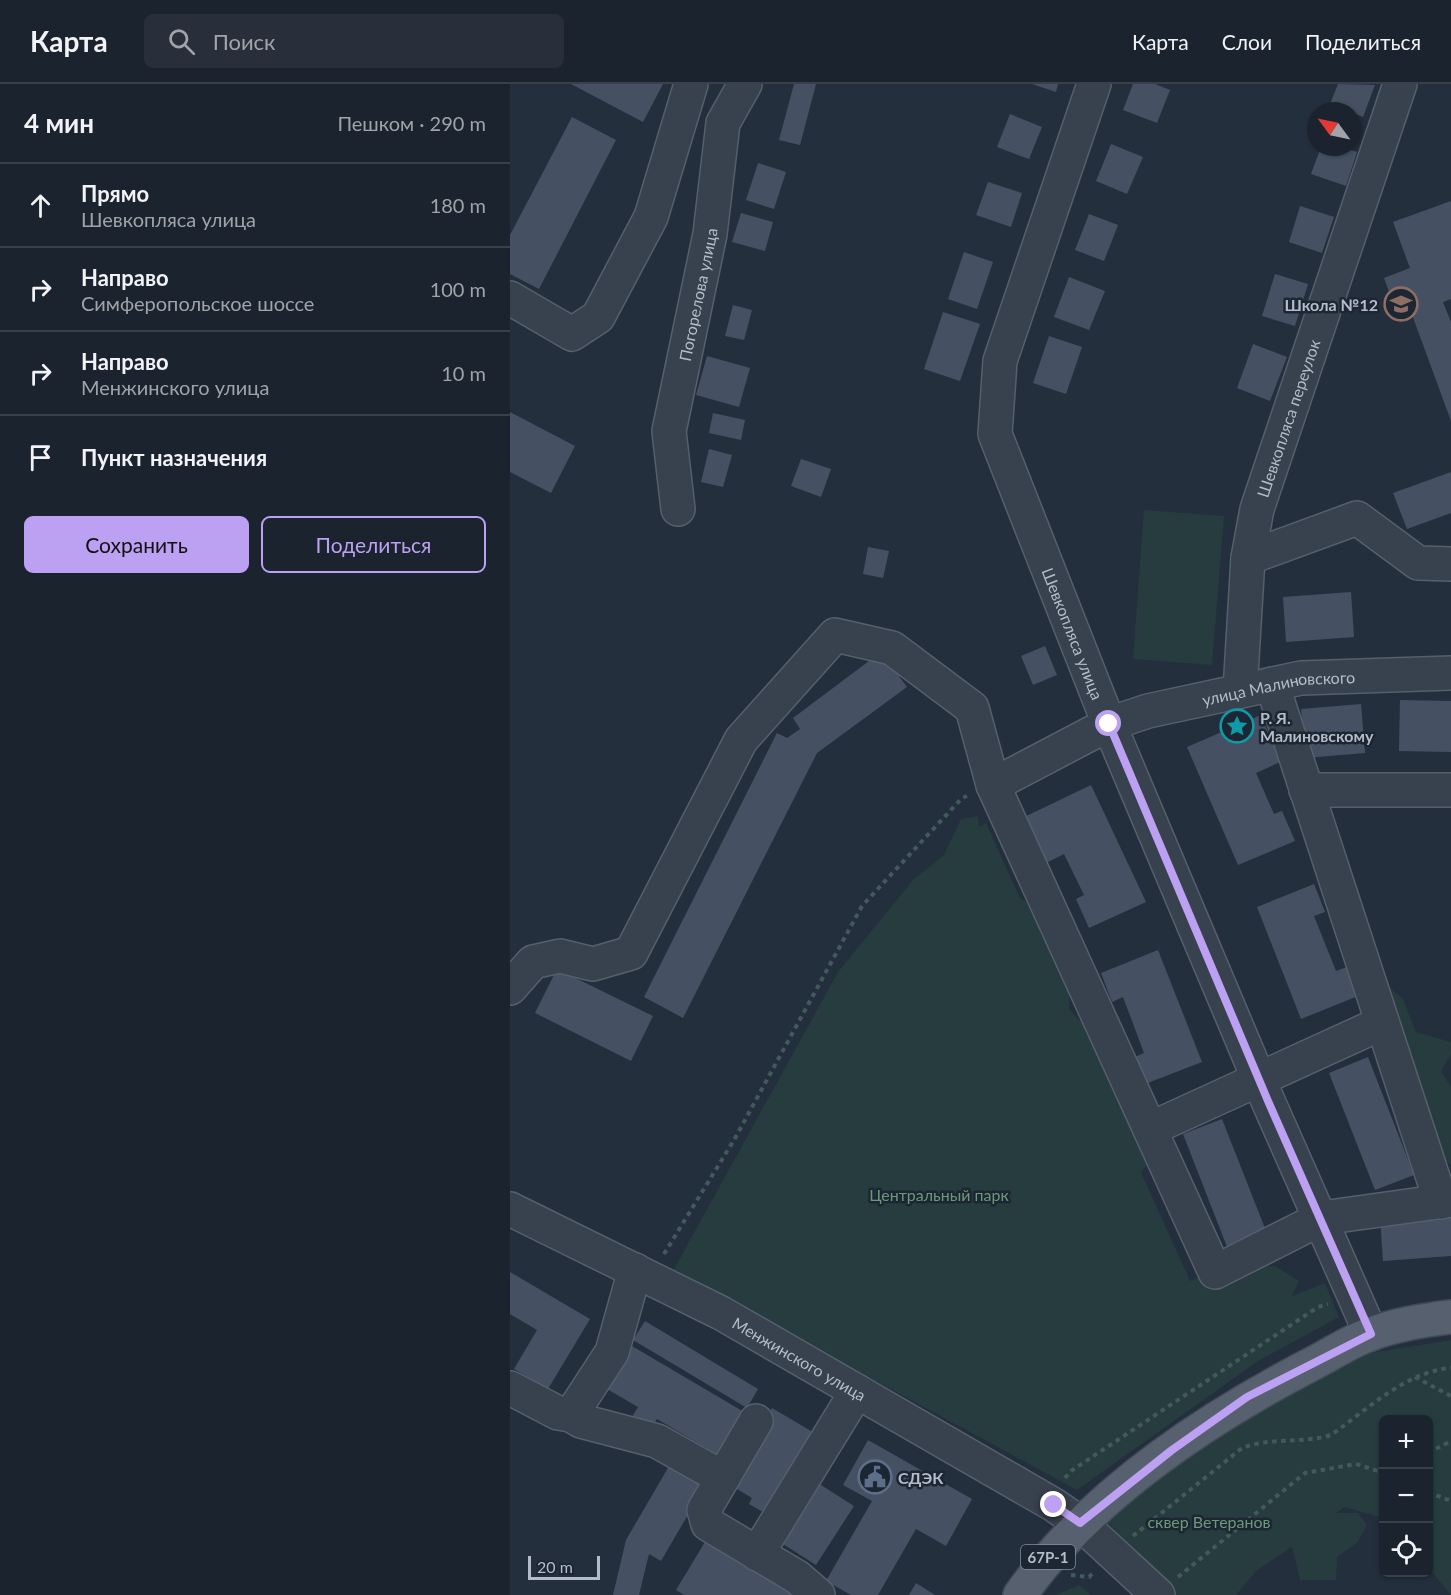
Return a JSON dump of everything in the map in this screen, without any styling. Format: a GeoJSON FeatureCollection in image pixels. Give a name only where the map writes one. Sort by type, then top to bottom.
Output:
{"type":"FeatureCollection","features":[{"type":"Feature","properties":{"kind":"main road","name":"67Р-1"},"geometry":{"type":"LineString","coordinates":[[1020,1595],[1043,1562],[1080,1523],[1172,1450],[1247,1397],[1371,1334],[1451,1317]]}},
{"type":"Feature","properties":{"kind":"street"},"geometry":{"type":"LineString","coordinates":[[510,298],[572,334],[598,317],[651,217],[691,84]]}},
{"type":"Feature","properties":{"kind":"street","name":"Погорелова улица"},"geometry":{"type":"LineString","coordinates":[[678,509],[669,431],[710,234],[723,123],[745,84]]}},
{"type":"Feature","properties":{"kind":"street","name":"Шевкопляса улица"},"geometry":{"type":"LineString","coordinates":[[1094,84],[1000,361],[995,434],[1109,724],[1258,1078],[1322,1218],[1371,1334]]}},
{"type":"Feature","properties":{"kind":"street","name":"Шевкопляса переулок"},"geometry":{"type":"LineString","coordinates":[[1240,691],[1248,558],[1257,509],[1400,84]]}},
{"type":"Feature","properties":{"kind":"street"},"geometry":{"type":"LineString","coordinates":[[1248,558],[1357,518],[1418,563],[1451,564]]}},
{"type":"Feature","properties":{"kind":"street"},"geometry":{"type":"LineString","coordinates":[[510,988],[533,962],[560,956],[593,964],[631,953],[741,740],[835,635],[892,648],[972,708],[993,785],[1215,1272],[1322,1218],[1446,1201],[1382,1023],[1272,684]]}},
{"type":"Feature","properties":{"kind":"street","name":"улица Малиновского"},"geometry":{"type":"LineString","coordinates":[[993,785],[1109,724],[1148,711],[1301,678],[1451,673]]}},
{"type":"Feature","properties":{"kind":"street"},"geometry":{"type":"LineString","coordinates":[[1306,790],[1451,790]]}},
{"type":"Feature","properties":{"kind":"street"},"geometry":{"type":"LineString","coordinates":[[1150,1129],[1382,1023]]}},
{"type":"Feature","properties":{"kind":"street","name":"Менжинского улица"},"geometry":{"type":"LineString","coordinates":[[510,1209],[721,1313],[1054,1505],[1080,1523],[1158,1595]]}},
{"type":"Feature","properties":{"kind":"street"},"geometry":{"type":"LineString","coordinates":[[571,1415],[612,1352],[642,1274]]}},
{"type":"Feature","properties":{"kind":"street"},"geometry":{"type":"LineString","coordinates":[[510,1388],[558,1413],[657,1441],[723,1478]]}},
{"type":"Feature","properties":{"kind":"street"},"geometry":{"type":"LineString","coordinates":[[757,1554],[857,1391]]}},
{"type":"Feature","properties":{"kind":"street"},"geometry":{"type":"LineString","coordinates":[[756,1421],[704,1510],[708,1524],[796,1577],[818,1595]]}},
{"type":"Feature","properties":{"kind":"path"},"geometry":{"type":"LineString","coordinates":[[642,1274],[734,1140],[862,906],[962,798],[993,785]]}},
{"type":"Feature","properties":{"kind":"path"},"geometry":{"type":"LineString","coordinates":[[1414,1376],[1451,1396]]}},
{"type":"Feature","properties":{"kind":"path"},"geometry":{"type":"LineString","coordinates":[[1433,1450],[1451,1441]]}},
{"type":"Feature","properties":{"kind":"path"},"geometry":{"type":"LineString","coordinates":[[1158,1595],[1305,1473],[1356,1464],[1379,1472]]}},
{"type":"Feature","properties":{"kind":"path"},"geometry":{"type":"LineString","coordinates":[[1433,1494],[1451,1501]]}},
{"type":"Feature","properties":{"kind":"green space"},"geometry":{"type":"Polygon","coordinates":[[[1144,510],[1224,516],[1212,665],[1133,659],[1144,510]]]}},
{"type":"Feature","properties":{"kind":"green space","name":"Центральный парк"},"geometry":{"type":"Polygon","coordinates":[[[978,816],[979,827],[986,823],[1020,898],[1051,915],[1069,964],[1069,1009],[1124,1067],[1169,1143],[1141,1172],[1190,1281],[1232,1265],[1275,1266],[1299,1281],[1292,1296],[1325,1283],[1339,1317],[1258,1361],[1077,1490],[673,1271],[838,972],[913,880],[944,855],[961,819],[978,816]]]}},
{"type":"Feature","properties":{"kind":"green space"},"geometry":{"type":"Polygon","coordinates":[[[1387,986],[1403,999],[1416,1032],[1451,1042],[1451,1054],[1441,1071],[1451,1087],[1451,1166],[1442,1156],[1387,986]]]}},
{"type":"Feature","properties":{"kind":"green space","name":"сквер Ветеранов"},"geometry":{"type":"Polygon","coordinates":[[[1451,1340],[1451,1595],[1433,1573],[1433,1415],[1379,1415],[1379,1517],[1345,1507],[1336,1513],[1358,1513],[1367,1525],[1358,1542],[1337,1557],[1336,1580],[1300,1580],[1292,1547],[1257,1570],[1236,1595],[1174,1595],[1106,1520],[1163,1472],[1273,1401],[1364,1354],[1451,1340]]]}},
{"type":"Feature","properties":{"kind":"green space"},"geometry":{"type":"Polygon","coordinates":[[[1079,1585],[1091,1595],[1056,1595],[1079,1585]]]}},
{"type":"Feature","properties":{"kind":"building"},"geometry":{"type":"Polygon","coordinates":[[[571,84],[663,84],[643,122],[571,84]]]}},
{"type":"Feature","properties":{"kind":"building"},"geometry":{"type":"Polygon","coordinates":[[[794,84],[816,84],[800,145],[779,140],[794,84]]]}},
{"type":"Feature","properties":{"kind":"building"},"geometry":{"type":"Polygon","coordinates":[[[1032,84],[1058,84],[1056,92],[1032,84]]]}},
{"type":"Feature","properties":{"kind":"building"},"geometry":{"type":"Polygon","coordinates":[[[1133,84],[1155,84],[1170,90],[1157,123],[1123,110],[1133,84]]]}},
{"type":"Feature","properties":{"kind":"building"},"geometry":{"type":"Polygon","coordinates":[[[1338,84],[1375,85],[1363,117],[1361,116],[1361,102],[1331,102],[1338,84]]]}},
{"type":"Feature","properties":{"kind":"building"},"geometry":{"type":"Polygon","coordinates":[[[1010,114],[1042,127],[1029,159],[997,147],[1010,114]]]}},
{"type":"Feature","properties":{"kind":"building"},"geometry":{"type":"Polygon","coordinates":[[[572,117],[616,140],[539,289],[510,274],[510,235],[572,117]]]}},
{"type":"Feature","properties":{"kind":"building"},"geometry":{"type":"Polygon","coordinates":[[[1111,144],[1143,157],[1127,194],[1096,181],[1111,144]]]}},
{"type":"Feature","properties":{"kind":"building"},"geometry":{"type":"Polygon","coordinates":[[[1318,156],[1356,156],[1346,186],[1311,174],[1318,156]]]}},
{"type":"Feature","properties":{"kind":"building"},"geometry":{"type":"Polygon","coordinates":[[[758,163],[786,172],[774,209],[746,200],[758,163]]]}},
{"type":"Feature","properties":{"kind":"building"},"geometry":{"type":"Polygon","coordinates":[[[988,182],[1022,193],[1011,227],[976,215],[988,182]]]}},
{"type":"Feature","properties":{"kind":"building"},"geometry":{"type":"Polygon","coordinates":[[[1451,201],[1451,299],[1443,302],[1451,322],[1451,421],[1411,312],[1398,316],[1384,278],[1410,268],[1393,222],[1451,201]]]}},
{"type":"Feature","properties":{"kind":"building"},"geometry":{"type":"Polygon","coordinates":[[[1300,206],[1334,217],[1322,253],[1289,242],[1300,206]]]}},
{"type":"Feature","properties":{"kind":"building"},"geometry":{"type":"Polygon","coordinates":[[[741,213],[773,222],[765,251],[732,242],[741,213]]]}},
{"type":"Feature","properties":{"kind":"building"},"geometry":{"type":"Polygon","coordinates":[[[1089,214],[1118,225],[1104,261],[1075,250],[1089,214]]]}},
{"type":"Feature","properties":{"kind":"building"},"geometry":{"type":"Polygon","coordinates":[[[964,252],[993,262],[977,309],[948,299],[964,252]]]}},
{"type":"Feature","properties":{"kind":"building"},"geometry":{"type":"Polygon","coordinates":[[[1275,274],[1308,284],[1295,326],[1262,316],[1275,274]]]}},
{"type":"Feature","properties":{"kind":"building"},"geometry":{"type":"Polygon","coordinates":[[[1069,277],[1105,291],[1089,330],[1054,317],[1069,277]]]}},
{"type":"Feature","properties":{"kind":"building"},"geometry":{"type":"Polygon","coordinates":[[[733,305],[752,310],[744,340],[725,336],[733,305]]]}},
{"type":"Feature","properties":{"kind":"building"},"geometry":{"type":"Polygon","coordinates":[[[943,312],[980,324],[960,381],[924,369],[943,312]]]}},
{"type":"Feature","properties":{"kind":"building"},"geometry":{"type":"Polygon","coordinates":[[[1049,336],[1082,347],[1066,394],[1033,383],[1049,336]]]}},
{"type":"Feature","properties":{"kind":"building"},"geometry":{"type":"Polygon","coordinates":[[[1253,344],[1287,357],[1270,401],[1237,388],[1253,344]]]}},
{"type":"Feature","properties":{"kind":"building"},"geometry":{"type":"Polygon","coordinates":[[[707,356],[750,368],[739,407],[696,395],[707,356]]]}},
{"type":"Feature","properties":{"kind":"building"},"geometry":{"type":"Polygon","coordinates":[[[510,412],[575,446],[551,493],[510,472],[510,412]]]}},
{"type":"Feature","properties":{"kind":"building"},"geometry":{"type":"Polygon","coordinates":[[[713,413],[745,420],[741,440],[709,433],[713,413]]]}},
{"type":"Feature","properties":{"kind":"building"},"geometry":{"type":"Polygon","coordinates":[[[709,449],[732,455],[723,487],[701,482],[709,449]]]}},
{"type":"Feature","properties":{"kind":"building"},"geometry":{"type":"Polygon","coordinates":[[[801,459],[831,469],[821,497],[791,486],[801,459]]]}},
{"type":"Feature","properties":{"kind":"building"},"geometry":{"type":"Polygon","coordinates":[[[1451,472],[1451,513],[1407,529],[1393,493],[1451,472]]]}},
{"type":"Feature","properties":{"kind":"building"},"geometry":{"type":"Polygon","coordinates":[[[868,547],[889,551],[883,578],[863,574],[868,547]]]}},
{"type":"Feature","properties":{"kind":"building"},"geometry":{"type":"Polygon","coordinates":[[[1351,592],[1354,637],[1286,642],[1283,597],[1351,592]]]}},
{"type":"Feature","properties":{"kind":"building"},"geometry":{"type":"Polygon","coordinates":[[[1045,646],[1057,675],[1033,685],[1021,656],[1045,646]]]}},
{"type":"Feature","properties":{"kind":"building"},"geometry":{"type":"Polygon","coordinates":[[[881,652],[907,687],[817,753],[683,1018],[644,997],[777,733],[787,738],[800,729],[793,718],[881,652]]]}},
{"type":"Feature","properties":{"kind":"building"},"geometry":{"type":"Polygon","coordinates":[[[1400,700],[1451,701],[1451,752],[1399,751],[1400,700]]]}},
{"type":"Feature","properties":{"kind":"building"},"geometry":{"type":"Polygon","coordinates":[[[1361,704],[1365,753],[1305,758],[1301,709],[1361,704]]]}},
{"type":"Feature","properties":{"kind":"building"},"geometry":{"type":"Polygon","coordinates":[[[1261,715],[1280,762],[1256,773],[1274,814],[1282,811],[1295,841],[1238,865],[1187,747],[1261,715]]]}},
{"type":"Feature","properties":{"kind":"building"},"geometry":{"type":"Polygon","coordinates":[[[1091,785],[1146,902],[1089,928],[1076,899],[1084,895],[1064,854],[1040,866],[1018,820],[1091,785]]]}},
{"type":"Feature","properties":{"kind":"building"},"geometry":{"type":"Polygon","coordinates":[[[1314,884],[1325,912],[1314,916],[1336,971],[1347,967],[1358,996],[1301,1019],[1257,907],[1314,884]]]}},
{"type":"Feature","properties":{"kind":"building"},"geometry":{"type":"Polygon","coordinates":[[[1158,950],[1202,1062],[1145,1084],[1135,1057],[1144,1053],[1123,997],[1112,1002],[1101,973],[1158,950]]]}},
{"type":"Feature","properties":{"kind":"building"},"geometry":{"type":"Polygon","coordinates":[[[557,969],[653,1016],[631,1061],[535,1013],[557,969]]]}},
{"type":"Feature","properties":{"kind":"building"},"geometry":{"type":"Polygon","coordinates":[[[1368,1057],[1414,1175],[1375,1190],[1329,1073],[1368,1057]]]}},
{"type":"Feature","properties":{"kind":"building"},"geometry":{"type":"Polygon","coordinates":[[[1222,1119],[1268,1236],[1229,1252],[1183,1134],[1222,1119]]]}},
{"type":"Feature","properties":{"kind":"building"},"geometry":{"type":"Polygon","coordinates":[[[1451,1211],[1451,1256],[1383,1261],[1380,1217],[1451,1211]]]}},
{"type":"Feature","properties":{"kind":"building"},"geometry":{"type":"Polygon","coordinates":[[[510,1272],[590,1319],[548,1389],[514,1369],[537,1330],[510,1314],[510,1272]]]}},
{"type":"Feature","properties":{"kind":"building"},"geometry":{"type":"Polygon","coordinates":[[[645,1321],[758,1389],[747,1408],[633,1340],[645,1321]]]}},
{"type":"Feature","properties":{"kind":"building"},"geometry":{"type":"Polygon","coordinates":[[[632,1346],[744,1412],[718,1455],[657,1419],[651,1429],[632,1417],[638,1407],[607,1389],[632,1346]]]}},
{"type":"Feature","properties":{"kind":"building"},"geometry":{"type":"Polygon","coordinates":[[[772,1408],[823,1438],[758,1521],[763,1512],[749,1504],[752,1498],[727,1483],[772,1408]]]}},
{"type":"Feature","properties":{"kind":"building"},"geometry":{"type":"Polygon","coordinates":[[[868,1440],[972,1499],[946,1546],[916,1529],[878,1595],[851,1595],[826,1581],[872,1501],[843,1485],[868,1440]]]}},
{"type":"Feature","properties":{"kind":"building"},"geometry":{"type":"Polygon","coordinates":[[[672,1461],[707,1482],[661,1561],[649,1554],[639,1595],[613,1595],[626,1540],[672,1461]]]}},
{"type":"Feature","properties":{"kind":"building"},"geometry":{"type":"Polygon","coordinates":[[[810,1478],[854,1506],[816,1565],[772,1537],[810,1478]]]}},
{"type":"Feature","properties":{"kind":"building"},"geometry":{"type":"Polygon","coordinates":[[[708,1537],[794,1595],[684,1595],[676,1590],[708,1537]]]}},
{"type":"Feature","properties":{"kind":"building"},"geometry":{"type":"Polygon","coordinates":[[[916,1583],[935,1595],[909,1595],[916,1583]]]}},
{"type":"Feature","properties":{"kind":"place","name":"Школа №12"},"geometry":{"type":"Point","coordinates":[1401,304]}},
{"type":"Feature","properties":{"kind":"place","name":"Р. Я. Малиновскому"},"geometry":{"type":"Point","coordinates":[1237,726]}},
{"type":"Feature","properties":{"kind":"place","name":"СДЭК"},"geometry":{"type":"Point","coordinates":[875,1477]}},
{"type":"Feature","properties":{"kind":"route"},"geometry":{"type":"LineString","coordinates":[[1054,1505],[1080,1523],[1172,1450],[1247,1397],[1371,1334],[1322,1218],[1268,1101],[1109,724]]}}]}
